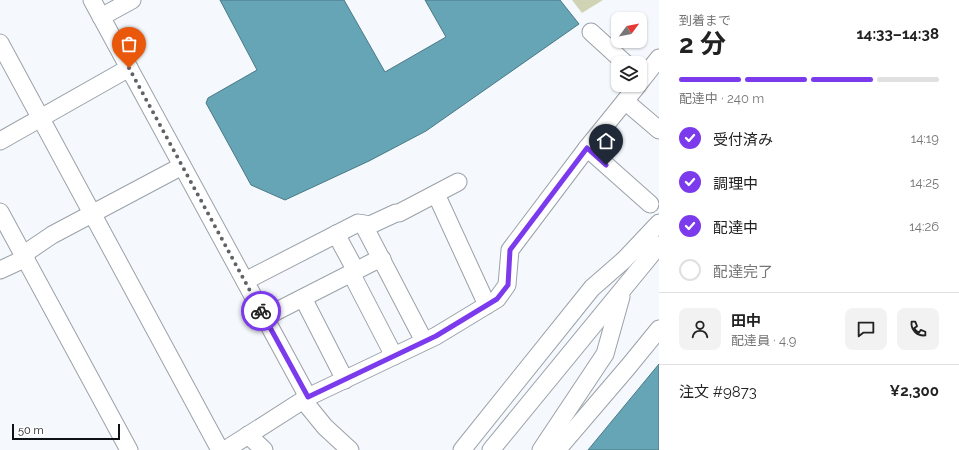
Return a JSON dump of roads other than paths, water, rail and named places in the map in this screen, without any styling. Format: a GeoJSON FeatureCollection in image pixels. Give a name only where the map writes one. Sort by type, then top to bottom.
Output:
{"type":"FeatureCollection","features":[{"type":"Feature","properties":{"kind":"street"},"geometry":{"type":"LineString","coordinates":[[92,0],[266,319],[306,399],[320,422],[350,450]]}},
{"type":"Feature","properties":{"kind":"street"},"geometry":{"type":"LineString","coordinates":[[101,17],[132,0]]}},
{"type":"Feature","properties":{"kind":"street"},"geometry":{"type":"LineString","coordinates":[[591,32],[617,56]]}},
{"type":"Feature","properties":{"kind":"street"},"geometry":{"type":"LineString","coordinates":[[0,44],[220,450]]}},
{"type":"Feature","properties":{"kind":"street"},"geometry":{"type":"LineString","coordinates":[[647,73],[659,58]]}},
{"type":"Feature","properties":{"kind":"street"},"geometry":{"type":"LineString","coordinates":[[0,142],[129,68]]}},
{"type":"Feature","properties":{"kind":"street"},"geometry":{"type":"LineString","coordinates":[[225,450],[306,399],[424,341],[473,315],[497,299],[508,285],[510,250],[587,148],[632,92]]}},
{"type":"Feature","properties":{"kind":"street"},"geometry":{"type":"LineString","coordinates":[[625,101],[659,130]]}},
{"type":"Feature","properties":{"kind":"street"},"geometry":{"type":"LineString","coordinates":[[587,148],[650,204]]}},
{"type":"Feature","properties":{"kind":"street"},"geometry":{"type":"LineString","coordinates":[[0,270],[25,256],[52,235],[182,166]]}},
{"type":"Feature","properties":{"kind":"street"},"geometry":{"type":"LineString","coordinates":[[245,281],[358,223],[370,225],[399,213],[458,182]]}},
{"type":"Feature","properties":{"kind":"street"},"geometry":{"type":"LineString","coordinates":[[436,194],[487,305]]}},
{"type":"Feature","properties":{"kind":"street"},"geometry":{"type":"LineString","coordinates":[[0,212],[129,450]]}},
{"type":"Feature","properties":{"kind":"street"},"geometry":{"type":"LineString","coordinates":[[462,450],[592,288],[624,260],[659,223]]}},
{"type":"Feature","properties":{"kind":"street"},"geometry":{"type":"LineString","coordinates":[[363,224],[424,341]]}},
{"type":"Feature","properties":{"kind":"street"},"geometry":{"type":"LineString","coordinates":[[336,234],[394,356]]}},
{"type":"Feature","properties":{"kind":"street"},"geometry":{"type":"LineString","coordinates":[[491,450],[559,365],[623,291],[659,245]]}},
{"type":"Feature","properties":{"kind":"street"},"geometry":{"type":"LineString","coordinates":[[266,319],[353,272],[382,259]]}},
{"type":"Feature","properties":{"kind":"street"},"geometry":{"type":"LineString","coordinates":[[541,450],[605,354],[623,291]]}},
{"type":"Feature","properties":{"kind":"street"},"geometry":{"type":"LineString","coordinates":[[303,298],[345,380]]}},
{"type":"Feature","properties":{"kind":"street"},"geometry":{"type":"LineString","coordinates":[[557,450],[659,329]]}},
{"type":"Feature","properties":{"kind":"street"},"geometry":{"type":"LineString","coordinates":[[248,435],[264,450]]}},
{"type":"Feature","properties":{"kind":"water"},"geometry":{"type":"Polygon","coordinates":[[[220,0],[344,0],[385,72],[446,37],[425,0],[560,0],[579,24],[426,131],[369,161],[285,200],[251,185],[206,103],[208,98],[257,70],[220,0]]]}},
{"type":"Feature","properties":{"kind":"water"},"geometry":{"type":"Polygon","coordinates":[[[659,364],[659,450],[588,450],[659,364]]]}}]}
